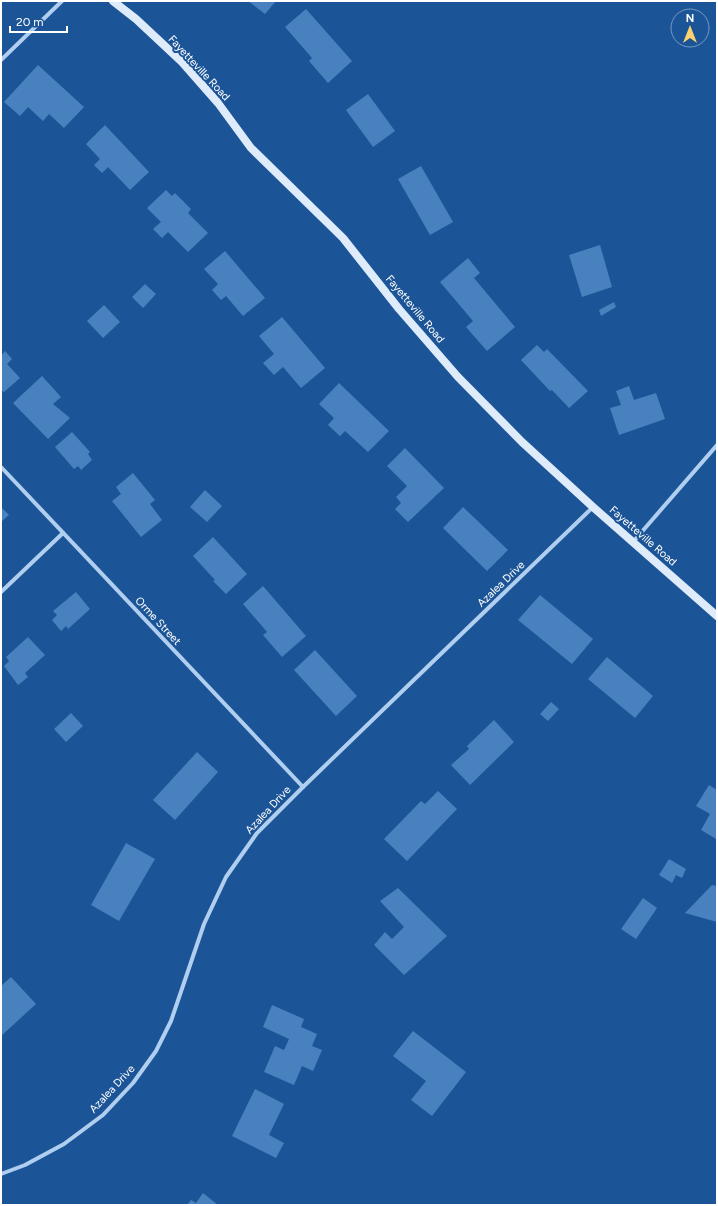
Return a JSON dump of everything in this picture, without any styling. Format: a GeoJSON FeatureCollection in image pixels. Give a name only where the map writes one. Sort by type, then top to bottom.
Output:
{"type":"FeatureCollection","features":[{"type":"Feature","properties":{"kind":"street"},"geometry":{"type":"LineString","coordinates":[[1,60],[62,1]]}},
{"type":"Feature","properties":{"kind":"street","name":"Fayetteville Road"},"geometry":{"type":"LineString","coordinates":[[113,1],[136,19],[182,62],[218,103],[251,148],[343,238],[399,309],[458,377],[522,442],[593,507],[717,616]]}},
{"type":"Feature","properties":{"kind":"street"},"geometry":{"type":"LineString","coordinates":[[633,542],[717,445]]}},
{"type":"Feature","properties":{"kind":"street","name":"Orme Street"},"geometry":{"type":"LineString","coordinates":[[1,467],[303,787]]}},
{"type":"Feature","properties":{"kind":"street","name":"Azalea Drive"},"geometry":{"type":"LineString","coordinates":[[1,1174],[25,1165],[64,1144],[103,1115],[133,1083],[156,1051],[171,1020],[204,924],[226,877],[257,833],[593,507]]}},
{"type":"Feature","properties":{"kind":"street"},"geometry":{"type":"LineString","coordinates":[[1,592],[63,533]]}},
{"type":"Feature","properties":{"kind":"building"},"geometry":{"type":"Polygon","coordinates":[[[248,1],[276,1],[265,14],[248,1]]]}},
{"type":"Feature","properties":{"kind":"building"},"geometry":{"type":"Polygon","coordinates":[[[306,9],[352,61],[328,83],[309,61],[312,58],[285,27],[306,9]]]}},
{"type":"Feature","properties":{"kind":"building"},"geometry":{"type":"Polygon","coordinates":[[[38,65],[84,107],[64,128],[49,114],[43,121],[28,107],[20,116],[4,102],[38,65]]]}},
{"type":"Feature","properties":{"kind":"building"},"geometry":{"type":"Polygon","coordinates":[[[368,94],[395,131],[373,147],[346,110],[368,94]]]}},
{"type":"Feature","properties":{"kind":"building"},"geometry":{"type":"Polygon","coordinates":[[[105,125],[149,172],[130,190],[108,167],[102,173],[94,165],[100,159],[86,144],[105,125]]]}},
{"type":"Feature","properties":{"kind":"building"},"geometry":{"type":"Polygon","coordinates":[[[421,166],[453,222],[430,235],[398,179],[421,166]]]}},
{"type":"Feature","properties":{"kind":"building"},"geometry":{"type":"Polygon","coordinates":[[[166,190],[172,196],[175,193],[191,209],[188,213],[208,233],[188,252],[168,232],[162,238],[153,229],[161,222],[147,208],[166,190]]]}},
{"type":"Feature","properties":{"kind":"building"},"geometry":{"type":"Polygon","coordinates":[[[600,245],[612,287],[582,297],[569,255],[600,245]]]}},
{"type":"Feature","properties":{"kind":"building"},"geometry":{"type":"Polygon","coordinates":[[[225,251],[265,298],[243,316],[226,296],[221,300],[212,290],[218,284],[204,269],[225,251]]]}},
{"type":"Feature","properties":{"kind":"building"},"geometry":{"type":"Polygon","coordinates":[[[468,258],[480,273],[474,278],[515,327],[487,351],[466,327],[473,321],[440,282],[468,258]]]}},
{"type":"Feature","properties":{"kind":"building"},"geometry":{"type":"Polygon","coordinates":[[[145,284],[156,294],[143,308],[132,297],[145,284]]]}},
{"type":"Feature","properties":{"kind":"building"},"geometry":{"type":"Polygon","coordinates":[[[614,302],[616,307],[601,316],[599,310],[614,302]]]}},
{"type":"Feature","properties":{"kind":"building"},"geometry":{"type":"Polygon","coordinates":[[[104,305],[120,322],[103,338],[87,321],[104,305]]]}},
{"type":"Feature","properties":{"kind":"building"},"geometry":{"type":"Polygon","coordinates":[[[282,317],[325,368],[301,388],[283,367],[274,375],[263,363],[274,354],[259,336],[282,317]]]}},
{"type":"Feature","properties":{"kind":"building"},"geometry":{"type":"Polygon","coordinates":[[[537,345],[544,352],[547,349],[588,391],[569,408],[552,390],[550,391],[521,360],[537,345]]]}},
{"type":"Feature","properties":{"kind":"building"},"geometry":{"type":"Polygon","coordinates":[[[5,351],[12,359],[7,364],[20,378],[4,392],[1,390],[1,356],[5,351]]]}},
{"type":"Feature","properties":{"kind":"building"},"geometry":{"type":"Polygon","coordinates":[[[42,376],[61,397],[53,404],[70,418],[48,439],[13,403],[42,376]]]}},
{"type":"Feature","properties":{"kind":"building"},"geometry":{"type":"Polygon","coordinates":[[[339,383],[389,431],[368,452],[345,431],[340,436],[328,425],[334,418],[319,404],[339,383]]]}},
{"type":"Feature","properties":{"kind":"building"},"geometry":{"type":"Polygon","coordinates":[[[629,386],[634,400],[656,393],[665,419],[619,435],[610,408],[621,405],[616,391],[629,386]]]}},
{"type":"Feature","properties":{"kind":"building"},"geometry":{"type":"Polygon","coordinates":[[[72,432],[90,452],[88,454],[92,460],[81,470],[78,466],[74,469],[55,447],[72,432]]]}},
{"type":"Feature","properties":{"kind":"building"},"geometry":{"type":"Polygon","coordinates":[[[405,448],[444,488],[408,522],[395,509],[401,503],[396,497],[407,486],[387,466],[405,448]]]}},
{"type":"Feature","properties":{"kind":"building"},"geometry":{"type":"Polygon","coordinates":[[[133,473],[155,500],[150,504],[162,520],[141,537],[112,501],[121,494],[116,487],[133,473]]]}},
{"type":"Feature","properties":{"kind":"building"},"geometry":{"type":"Polygon","coordinates":[[[205,490],[222,506],[207,522],[190,507],[205,490]]]}},
{"type":"Feature","properties":{"kind":"building"},"geometry":{"type":"Polygon","coordinates":[[[1,507],[9,515],[1,522],[1,507]]]}},
{"type":"Feature","properties":{"kind":"building"},"geometry":{"type":"Polygon","coordinates":[[[463,507],[508,550],[487,571],[443,528],[463,507]]]}},
{"type":"Feature","properties":{"kind":"building"},"geometry":{"type":"Polygon","coordinates":[[[213,537],[247,574],[226,594],[213,581],[215,580],[193,556],[213,537]]]}},
{"type":"Feature","properties":{"kind":"building"},"geometry":{"type":"Polygon","coordinates":[[[263,586],[306,636],[282,657],[263,635],[267,632],[243,604],[263,586]]]}},
{"type":"Feature","properties":{"kind":"building"},"geometry":{"type":"Polygon","coordinates":[[[76,592],[90,609],[68,629],[66,626],[61,631],[52,620],[57,615],[53,611],[76,592]]]}},
{"type":"Feature","properties":{"kind":"building"},"geometry":{"type":"Polygon","coordinates":[[[540,595],[593,639],[572,664],[518,620],[540,595]]]}},
{"type":"Feature","properties":{"kind":"building"},"geometry":{"type":"Polygon","coordinates":[[[28,637],[45,655],[25,673],[28,677],[18,685],[4,666],[9,661],[6,657],[28,637]]]}},
{"type":"Feature","properties":{"kind":"building"},"geometry":{"type":"Polygon","coordinates":[[[315,650],[357,696],[336,716],[294,670],[315,650]]]}},
{"type":"Feature","properties":{"kind":"building"},"geometry":{"type":"Polygon","coordinates":[[[607,657],[653,696],[635,718],[588,679],[607,657]]]}},
{"type":"Feature","properties":{"kind":"building"},"geometry":{"type":"Polygon","coordinates":[[[551,702],[559,709],[548,721],[540,714],[551,702]]]}},
{"type":"Feature","properties":{"kind":"building"},"geometry":{"type":"Polygon","coordinates":[[[71,713],[83,726],[66,742],[54,729],[71,713]]]}},
{"type":"Feature","properties":{"kind":"building"},"geometry":{"type":"Polygon","coordinates":[[[494,720],[514,742],[470,785],[451,765],[469,749],[467,746],[494,720]]]}},
{"type":"Feature","properties":{"kind":"building"},"geometry":{"type":"Polygon","coordinates":[[[197,752],[218,772],[175,820],[153,800],[197,752]]]}},
{"type":"Feature","properties":{"kind":"building"},"geometry":{"type":"Polygon","coordinates":[[[709,785],[717,790],[716,839],[701,830],[710,814],[696,806],[709,785]]]}},
{"type":"Feature","properties":{"kind":"building"},"geometry":{"type":"Polygon","coordinates":[[[438,791],[457,809],[407,861],[384,839],[421,801],[425,804],[438,791]]]}},
{"type":"Feature","properties":{"kind":"building"},"geometry":{"type":"Polygon","coordinates":[[[126,843],[155,859],[119,921],[91,905],[126,843]]]}},
{"type":"Feature","properties":{"kind":"building"},"geometry":{"type":"Polygon","coordinates":[[[669,859],[686,869],[682,878],[676,875],[672,883],[659,875],[669,859]]]}},
{"type":"Feature","properties":{"kind":"building"},"geometry":{"type":"Polygon","coordinates":[[[712,885],[717,886],[717,922],[685,913],[712,885]]]}},
{"type":"Feature","properties":{"kind":"building"},"geometry":{"type":"Polygon","coordinates":[[[398,888],[447,936],[404,975],[374,945],[385,932],[392,939],[404,927],[380,901],[398,888]]]}},
{"type":"Feature","properties":{"kind":"building"},"geometry":{"type":"Polygon","coordinates":[[[643,898],[657,908],[636,939],[621,929],[643,898]]]}},
{"type":"Feature","properties":{"kind":"building"},"geometry":{"type":"Polygon","coordinates":[[[11,977],[36,1004],[1,1036],[1,986],[11,977]]]}},
{"type":"Feature","properties":{"kind":"building"},"geometry":{"type":"Polygon","coordinates":[[[272,1005],[304,1019],[301,1027],[317,1034],[312,1046],[322,1050],[313,1071],[302,1066],[294,1085],[264,1072],[275,1046],[284,1050],[289,1039],[263,1027],[272,1005]]]}},
{"type":"Feature","properties":{"kind":"building"},"geometry":{"type":"Polygon","coordinates":[[[413,1031],[466,1072],[432,1116],[411,1100],[426,1081],[393,1056],[413,1031]]]}},
{"type":"Feature","properties":{"kind":"building"},"geometry":{"type":"Polygon","coordinates":[[[255,1089],[284,1104],[269,1135],[284,1143],[276,1158],[232,1136],[255,1089]]]}},
{"type":"Feature","properties":{"kind":"building"},"geometry":{"type":"Polygon","coordinates":[[[203,1193],[218,1205],[187,1205],[191,1200],[196,1203],[203,1193]]]}}]}
